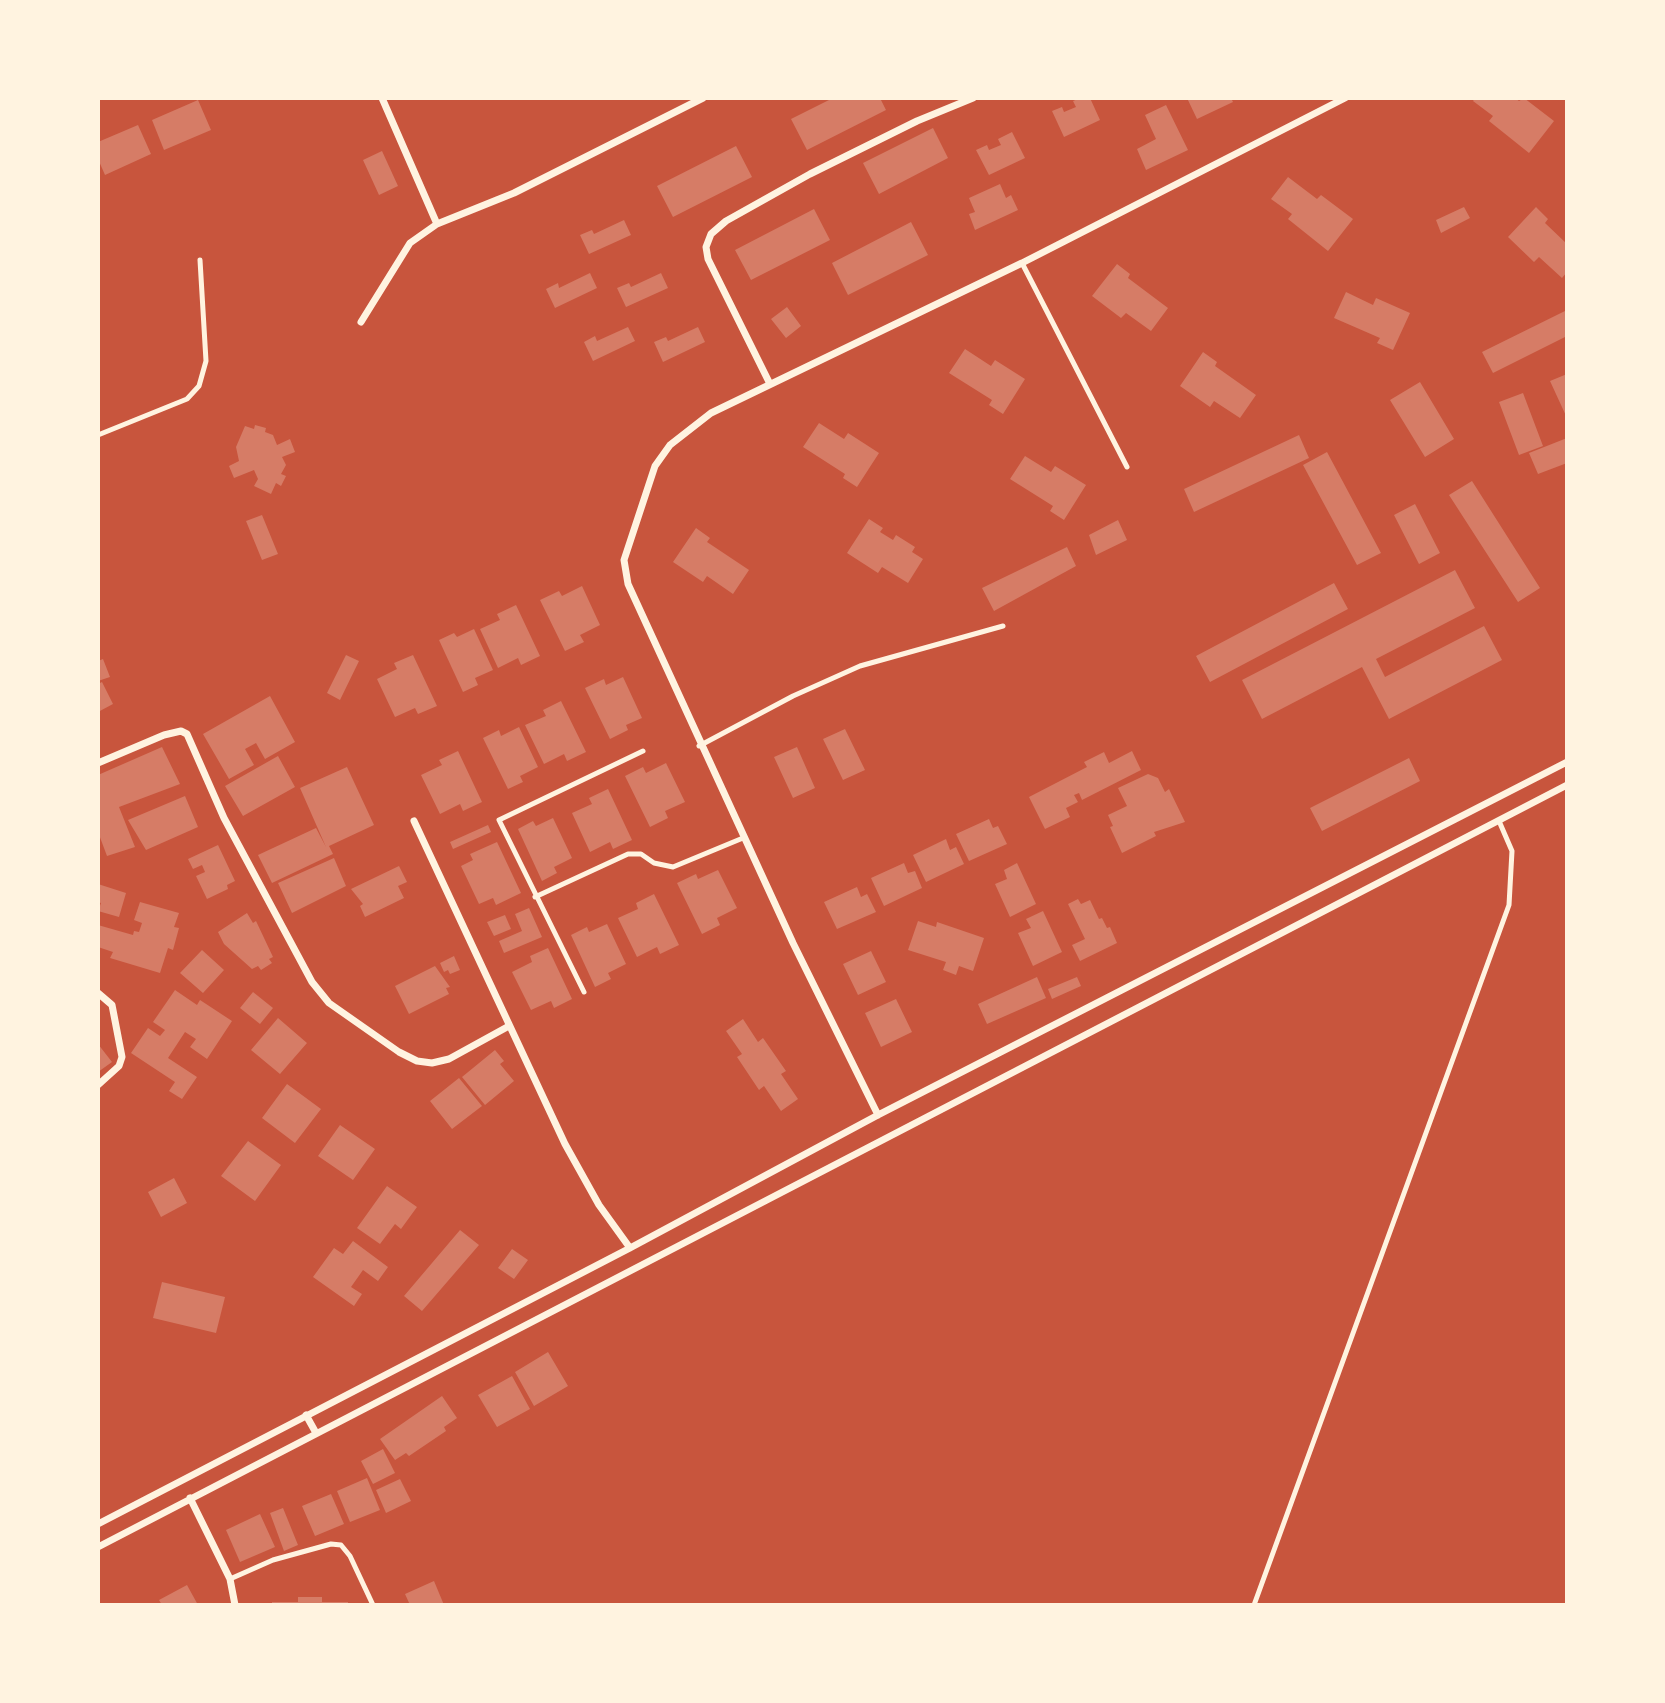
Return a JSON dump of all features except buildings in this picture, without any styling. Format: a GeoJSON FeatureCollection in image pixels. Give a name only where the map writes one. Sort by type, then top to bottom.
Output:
{"type":"FeatureCollection","features":[{"type":"Feature","properties":{"kind":"street"},"geometry":{"type":"LineString","coordinates":[[382,98],[437,224]]}},
{"type":"Feature","properties":{"kind":"street"},"geometry":{"type":"LineString","coordinates":[[361,322],[410,243],[437,224],[514,193],[703,98]]}},
{"type":"Feature","properties":{"kind":"street"},"geometry":{"type":"LineString","coordinates":[[770,384],[708,259],[706,247],[711,234],[726,221],[822,168],[918,121],[973,98]]}},
{"type":"Feature","properties":{"kind":"street"},"geometry":{"type":"LineString","coordinates":[[878,1115],[699,746],[628,584],[624,560],[661,456],[685,432],[711,413],[1022,262],[1345,98]]}},
{"type":"Feature","properties":{"kind":"street"},"geometry":{"type":"LineString","coordinates":[[98,763],[164,735],[181,731],[187,734],[224,818],[312,982],[329,1003],[390,1046],[417,1061],[432,1063],[449,1059],[509,1026]]}},
{"type":"Feature","properties":{"kind":"street"},"geometry":{"type":"LineString","coordinates":[[98,1524],[631,1248],[878,1115],[1567,762]]}},
{"type":"Feature","properties":{"kind":"street"},"geometry":{"type":"LineString","coordinates":[[98,1547],[1567,785]]}},
{"type":"Feature","properties":{"kind":"street"},"geometry":{"type":"LineString","coordinates":[[414,821],[565,1144],[599,1205],[631,1248]]}},
{"type":"Feature","properties":{"kind":"street"},"geometry":{"type":"LineString","coordinates":[[98,993],[112,1005],[122,1057],[118,1066],[98,1085]]}},
{"type":"Feature","properties":{"kind":"street"},"geometry":{"type":"LineString","coordinates":[[306,1415],[316,1433]]}},
{"type":"Feature","properties":{"kind":"street"},"geometry":{"type":"LineString","coordinates":[[190,1499],[230,1579],[235,1605]]}},
{"type":"Feature","properties":{"kind":"lane"},"geometry":{"type":"LineString","coordinates":[[98,435],[187,399],[200,386],[206,361],[200,261]]}},
{"type":"Feature","properties":{"kind":"lane"},"geometry":{"type":"LineString","coordinates":[[1022,262],[1127,467]]}},
{"type":"Feature","properties":{"kind":"lane"},"geometry":{"type":"LineString","coordinates":[[699,746],[793,696],[860,666],[1003,626]]}},
{"type":"Feature","properties":{"kind":"lane"},"geometry":{"type":"LineString","coordinates":[[583,992],[499,820],[643,751]]}},
{"type":"Feature","properties":{"kind":"lane"},"geometry":{"type":"LineString","coordinates":[[1254,1605],[1509,905],[1512,851],[1499,821]]}},
{"type":"Feature","properties":{"kind":"lane"},"geometry":{"type":"LineString","coordinates":[[535,897],[628,854],[641,854],[665,868],[673,867],[743,838]]}},
{"type":"Feature","properties":{"kind":"lane"},"geometry":{"type":"LineString","coordinates":[[230,1579],[273,1560],[331,1544],[341,1545],[350,1556],[373,1605]]}}]}
